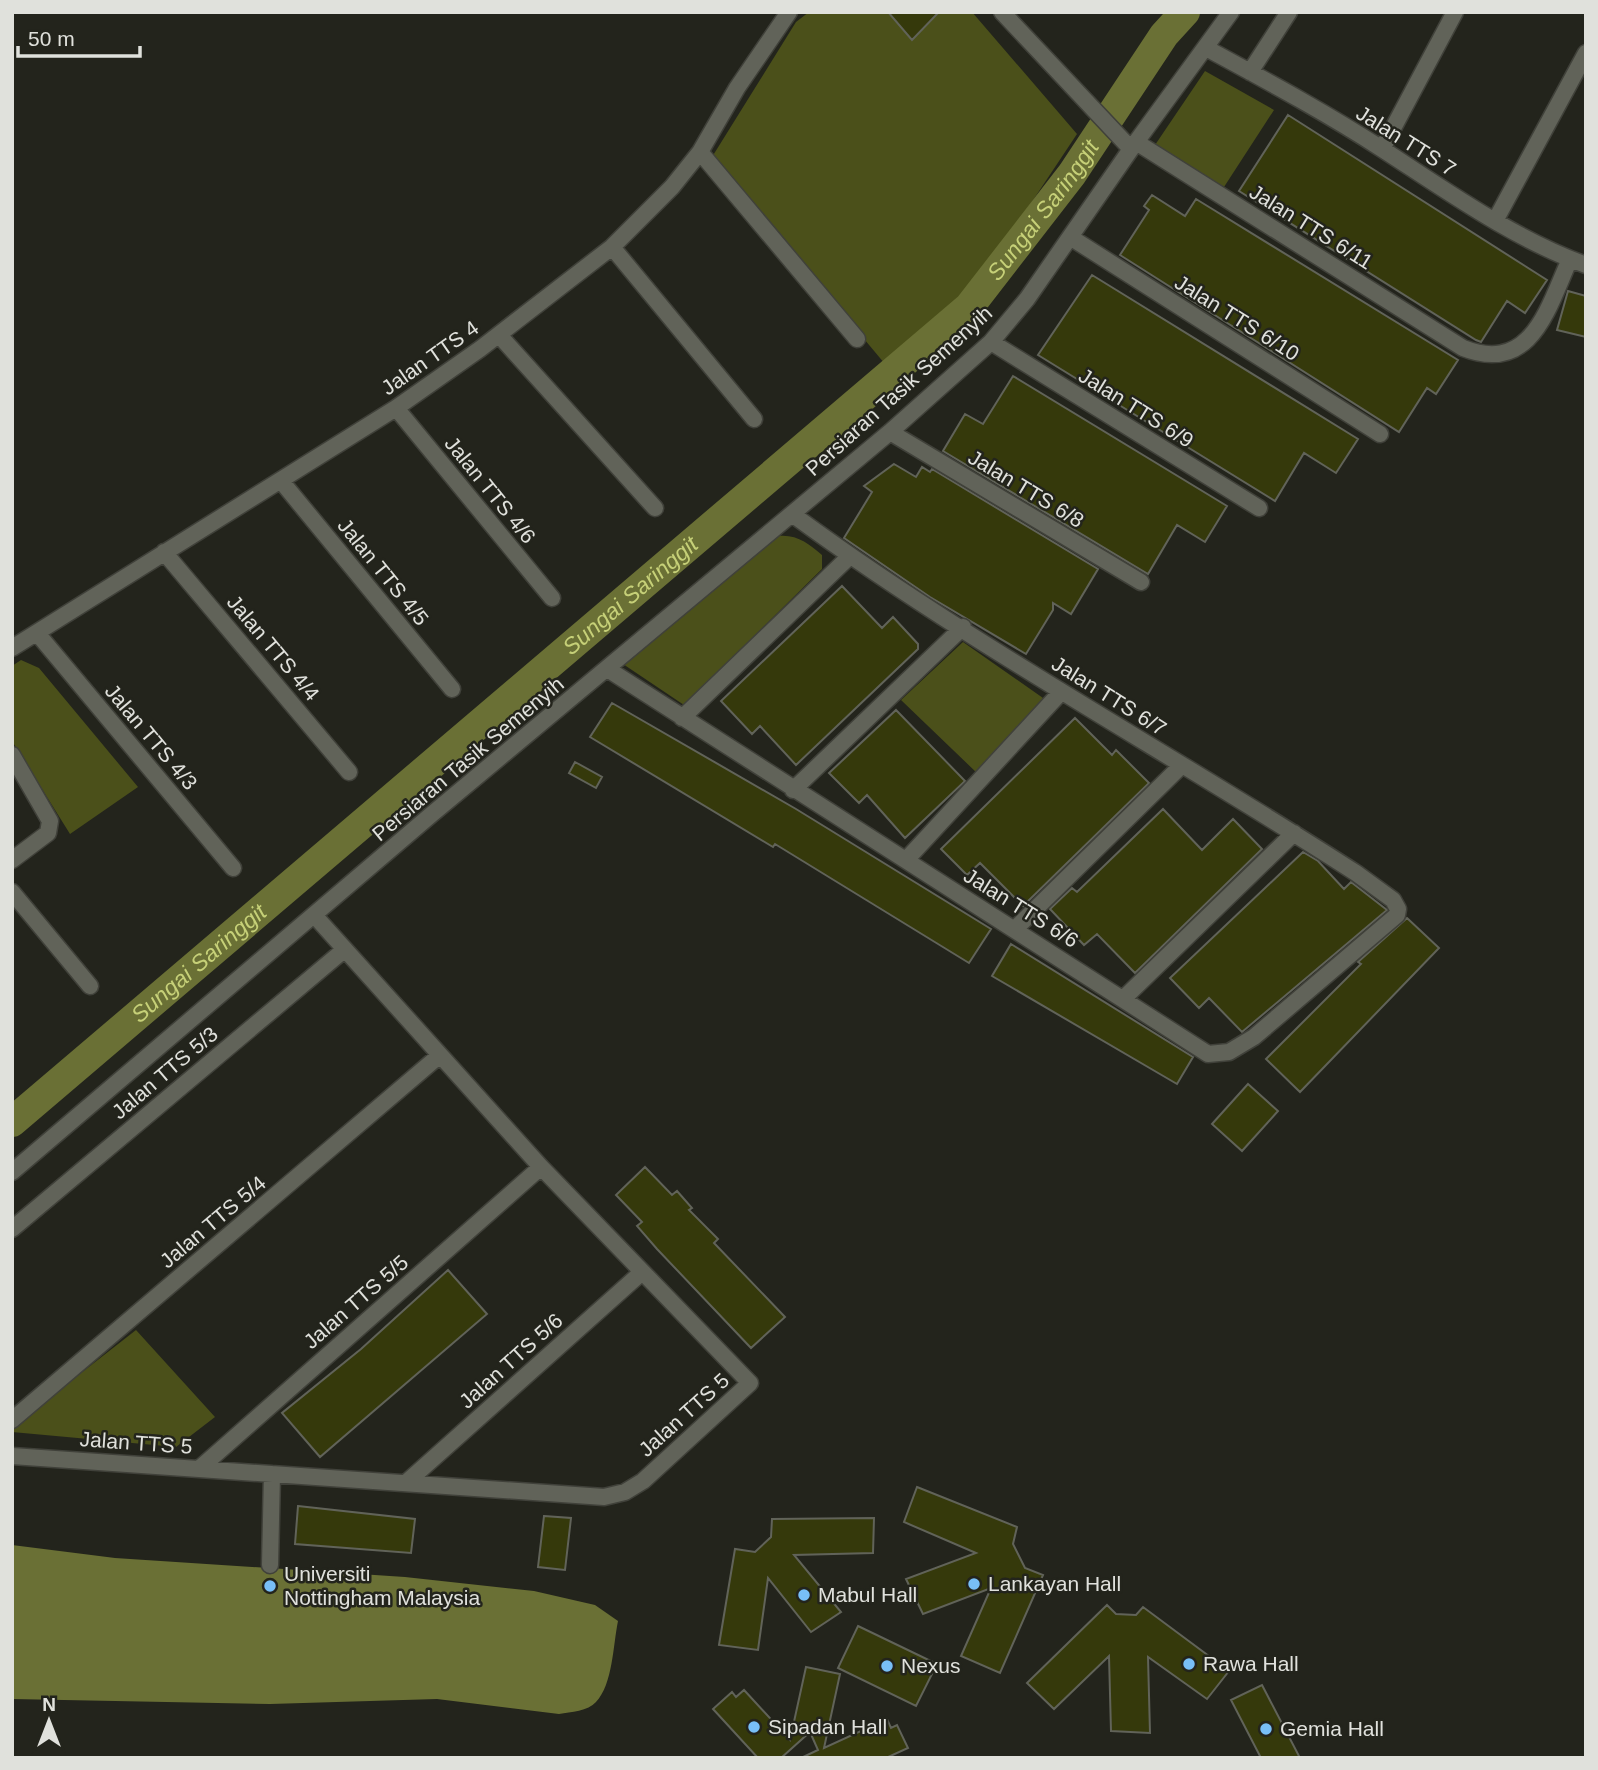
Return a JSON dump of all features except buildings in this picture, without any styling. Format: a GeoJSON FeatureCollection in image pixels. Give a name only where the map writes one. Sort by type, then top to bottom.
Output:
{"type":"FeatureCollection","features":[{"type":"Feature","properties":{"kind":"street","name":"Jalan TTS 4"},"geometry":{"type":"LineString","coordinates":[[12,648],[164,552],[282,482],[396,408],[499,335],[611,247],[672,187],[700,152],[737,88],[789,12]]}},
{"type":"Feature","properties":{"kind":"street","name":"Jalan TTS 6/11"},"geometry":{"type":"LineString","coordinates":[[1002,12],[1110,129],[1463,348],[1478,354],[1493,354],[1524,345],[1539,327],[1570,259]]}},
{"type":"Feature","properties":{"kind":"street","name":"Persiaran Tasik Semenyih"},"geometry":{"type":"LineString","coordinates":[[12,1172],[890,432],[991,342],[1027,299],[1231,12]]}},
{"type":"Feature","properties":{"kind":"street"},"geometry":{"type":"LineString","coordinates":[[1250,72],[1289,12]]}},
{"type":"Feature","properties":{"kind":"street"},"geometry":{"type":"LineString","coordinates":[[1382,149],[1455,12]]}},
{"type":"Feature","properties":{"kind":"street","name":"Jalan TTS 7"},"geometry":{"type":"LineString","coordinates":[[1206,48],[1382,149],[1427,181],[1495,220],[1586,265]]}},
{"type":"Feature","properties":{"kind":"street"},"geometry":{"type":"LineString","coordinates":[[1495,220],[1586,53]]}},
{"type":"Feature","properties":{"kind":"street"},"geometry":{"type":"LineString","coordinates":[[700,152],[857,339]]}},
{"type":"Feature","properties":{"kind":"street","name":"Jalan TTS 6/10"},"geometry":{"type":"LineString","coordinates":[[1070,237],[1380,434]]}},
{"type":"Feature","properties":{"kind":"street"},"geometry":{"type":"LineString","coordinates":[[611,247],[754,419]]}},
{"type":"Feature","properties":{"kind":"street"},"geometry":{"type":"LineString","coordinates":[[499,335],[655,508]]}},
{"type":"Feature","properties":{"kind":"street","name":"Jalan TTS 6/9"},"geometry":{"type":"LineString","coordinates":[[991,342],[1259,508]]}},
{"type":"Feature","properties":{"kind":"street","name":"Jalan TTS 4/6"},"geometry":{"type":"LineString","coordinates":[[396,408],[552,598]]}},
{"type":"Feature","properties":{"kind":"street","name":"Jalan TTS 6/8"},"geometry":{"type":"LineString","coordinates":[[890,432],[1141,582]]}},
{"type":"Feature","properties":{"kind":"street","name":"Jalan TTS 4/5"},"geometry":{"type":"LineString","coordinates":[[282,482],[452,689]]}},
{"type":"Feature","properties":{"kind":"street","name":"Jalan TTS 6/7"},"geometry":{"type":"LineString","coordinates":[[792,514],[850,556],[1061,692],[1294,833],[1393,900],[1398,909],[1397,915]]}},
{"type":"Feature","properties":{"kind":"street","name":"Jalan TTS 4/4"},"geometry":{"type":"LineString","coordinates":[[164,552],[349,772]]}},
{"type":"Feature","properties":{"kind":"street"},"geometry":{"type":"LineString","coordinates":[[682,718],[850,556]]}},
{"type":"Feature","properties":{"kind":"street"},"geometry":{"type":"LineString","coordinates":[[793,790],[962,627]]}},
{"type":"Feature","properties":{"kind":"street","name":"Jalan TTS 4/3"},"geometry":{"type":"LineString","coordinates":[[37,634],[233,868]]}},
{"type":"Feature","properties":{"kind":"street","name":"Jalan TTS 6/6"},"geometry":{"type":"LineString","coordinates":[[609,670],[793,790],[1016,928],[1202,1052],[1229,1052],[1265,1029],[1397,915]]}},
{"type":"Feature","properties":{"kind":"street"},"geometry":{"type":"LineString","coordinates":[[906,860],[1061,692]]}},
{"type":"Feature","properties":{"kind":"street"},"geometry":{"type":"LineString","coordinates":[[12,755],[50,821],[48,833],[12,860]]}},
{"type":"Feature","properties":{"kind":"street"},"geometry":{"type":"LineString","coordinates":[[1016,928],[1181,766]]}},
{"type":"Feature","properties":{"kind":"street"},"geometry":{"type":"LineString","coordinates":[[1123,999],[1294,833]]}},
{"type":"Feature","properties":{"kind":"street"},"geometry":{"type":"LineString","coordinates":[[12,892],[90,986]]}},
{"type":"Feature","properties":{"kind":"street","name":"Jalan TTS 5"},"geometry":{"type":"LineString","coordinates":[[12,1456],[604,1496],[625,1492],[643,1481],[750,1383],[541,1167],[314,915]]}},
{"type":"Feature","properties":{"kind":"street","name":"Jalan TTS 5/3"},"geometry":{"type":"LineString","coordinates":[[12,1229],[344,950]]}},
{"type":"Feature","properties":{"kind":"street","name":"Jalan TTS 5/4"},"geometry":{"type":"LineString","coordinates":[[12,1420],[440,1055]]}},
{"type":"Feature","properties":{"kind":"street","name":"Jalan TTS 5/5"},"geometry":{"type":"LineString","coordinates":[[200,1468],[541,1167]]}},
{"type":"Feature","properties":{"kind":"street","name":"Jalan TTS 5/6"},"geometry":{"type":"LineString","coordinates":[[408,1481],[641,1273]]}},
{"type":"Feature","properties":{"kind":"street"},"geometry":{"type":"LineString","coordinates":[[270,1565],[272,1474]]}},
{"type":"Feature","properties":{"kind":"shaded area"},"geometry":{"type":"Polygon","coordinates":[[[809,12],[888,12],[912,39],[939,12],[972,12],[1077,134],[976,286],[885,364],[712,157],[796,22],[809,12]]]}},
{"type":"Feature","properties":{"kind":"shaded area"},"geometry":{"type":"Polygon","coordinates":[[[1205,71],[1274,110],[1224,187],[1155,145],[1205,71]]]}},
{"type":"Feature","properties":{"kind":"shaded area"},"geometry":{"type":"Polygon","coordinates":[[[778,536],[797,538],[812,547],[822,555],[822,569],[684,705],[620,662],[778,536]]]}},
{"type":"Feature","properties":{"kind":"shaded area"},"geometry":{"type":"Polygon","coordinates":[[[963,642],[1043,698],[1041,709],[978,774],[901,700],[963,642]]]}},
{"type":"Feature","properties":{"kind":"shaded area"},"geometry":{"type":"Polygon","coordinates":[[[21,660],[39,668],[138,787],[70,834],[12,741],[12,666],[21,660]]]}},
{"type":"Feature","properties":{"kind":"shaded area"},"geometry":{"type":"Polygon","coordinates":[[[136,1330],[215,1417],[176,1447],[12,1432],[12,1427],[136,1330]]]}},
{"type":"Feature","properties":{"kind":"shaded area"},"geometry":{"type":"Polygon","coordinates":[[[12,1545],[115,1558],[405,1577],[534,1591],[595,1605],[618,1621],[612,1664],[602,1694],[593,1705],[559,1714],[437,1699],[270,1704],[12,1699],[12,1545]]]}},
{"type":"Feature","properties":{"kind":"waterway","name":"Sungai Saringgit"},"geometry":{"type":"LineString","coordinates":[[12,1122],[969,307],[1072,174],[1164,35],[1185,12]]}},
{"type":"Feature","properties":{"kind":"place","name":"Lankayan Hall"},"geometry":{"type":"Point","coordinates":[974,1584]}},
{"type":"Feature","properties":{"kind":"place","name":"Universiti Nottingham Malaysia"},"geometry":{"type":"Point","coordinates":[270,1586]}},
{"type":"Feature","properties":{"kind":"place","name":"Mabul Hall"},"geometry":{"type":"Point","coordinates":[804,1595]}},
{"type":"Feature","properties":{"kind":"place","name":"Rawa Hall"},"geometry":{"type":"Point","coordinates":[1189,1664]}},
{"type":"Feature","properties":{"kind":"place","name":"Nexus"},"geometry":{"type":"Point","coordinates":[887,1666]}},
{"type":"Feature","properties":{"kind":"place","name":"Sipadan Hall"},"geometry":{"type":"Point","coordinates":[754,1727]}},
{"type":"Feature","properties":{"kind":"place","name":"Gemia Hall"},"geometry":{"type":"Point","coordinates":[1266,1729]}}]}
